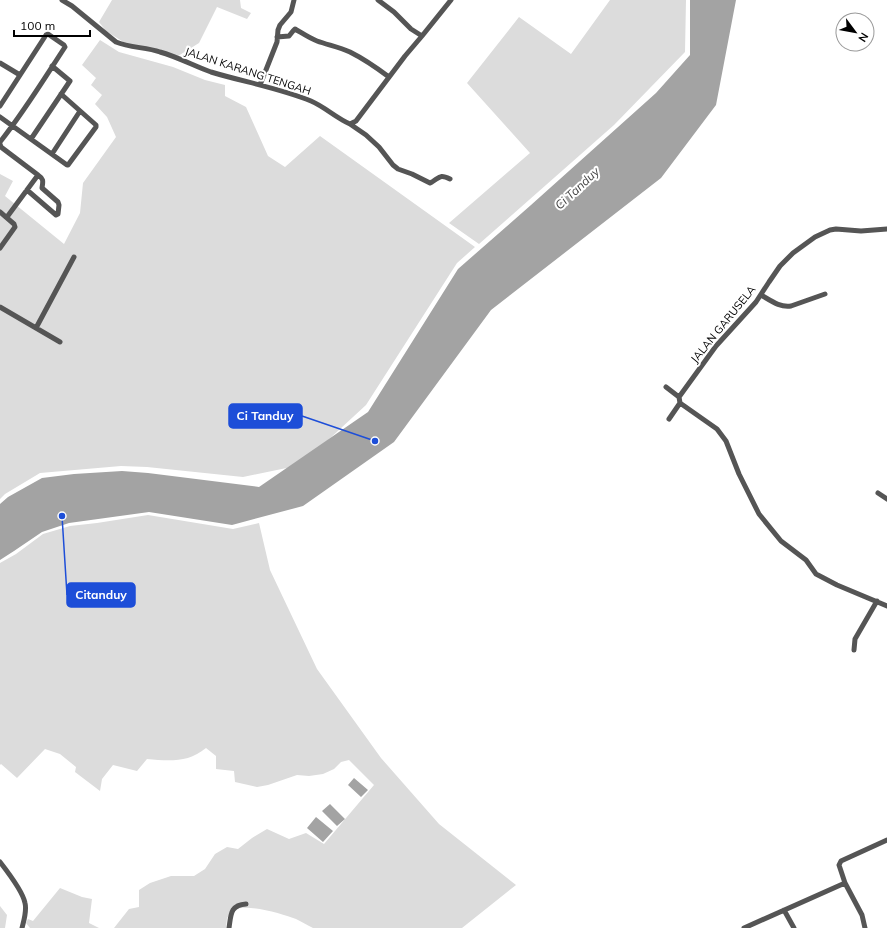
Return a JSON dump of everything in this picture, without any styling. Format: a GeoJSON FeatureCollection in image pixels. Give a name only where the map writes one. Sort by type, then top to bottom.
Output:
{"type":"FeatureCollection","features":[{"type":"Feature","properties":{"kind":"street","name":"JALAN KARANG TENGAH"},"geometry":{"type":"LineString","coordinates":[[62,0],[122,45],[162,52],[200,68],[312,102],[366,135],[382,151],[393,166],[398,169],[430,183],[440,176],[450,179]]}},
{"type":"Feature","properties":{"kind":"street"},"geometry":{"type":"LineString","coordinates":[[260,85],[277,42],[279,27],[290,14],[294,0]]}},
{"type":"Feature","properties":{"kind":"street"},"geometry":{"type":"LineString","coordinates":[[378,0],[394,12],[411,29],[422,36]]}},
{"type":"Feature","properties":{"kind":"street"},"geometry":{"type":"LineString","coordinates":[[350,124],[356,121],[449,1]]}},
{"type":"Feature","properties":{"kind":"street"},"geometry":{"type":"LineString","coordinates":[[277,37],[289,36],[295,29],[311,38],[351,53],[389,77]]}},
{"type":"Feature","properties":{"kind":"street"},"geometry":{"type":"LineString","coordinates":[[0,106],[46,35],[48,34],[64,45],[13,126],[0,143],[1,147],[42,178],[42,188],[35,196]]}},
{"type":"Feature","properties":{"kind":"street"},"geometry":{"type":"LineString","coordinates":[[0,63],[20,75]]}},
{"type":"Feature","properties":{"kind":"street"},"geometry":{"type":"LineString","coordinates":[[31,139],[70,81],[52,66]]}},
{"type":"Feature","properties":{"kind":"street"},"geometry":{"type":"LineString","coordinates":[[0,117],[68,165],[96,125],[61,94]]}},
{"type":"Feature","properties":{"kind":"street"},"geometry":{"type":"LineString","coordinates":[[52,154],[80,111]]}},
{"type":"Feature","properties":{"kind":"street"},"geometry":{"type":"LineString","coordinates":[[6,217],[38,175]]}},
{"type":"Feature","properties":{"kind":"street"},"geometry":{"type":"LineString","coordinates":[[27,190],[56,215],[58,214],[58,202],[42,188]]}},
{"type":"Feature","properties":{"kind":"street"},"geometry":{"type":"LineString","coordinates":[[0,212],[14,224],[15,227],[0,248]]}},
{"type":"Feature","properties":{"kind":"street","name":"JALAN GARUSELA"},"geometry":{"type":"LineString","coordinates":[[669,419],[716,346],[756,302],[780,266],[793,253],[815,237],[830,230],[861,231],[887,229]]}},
{"type":"Feature","properties":{"kind":"street"},"geometry":{"type":"LineString","coordinates":[[36,328],[74,257]]}},
{"type":"Feature","properties":{"kind":"street"},"geometry":{"type":"LineString","coordinates":[[760,295],[787,307],[824,294]]}},
{"type":"Feature","properties":{"kind":"street"},"geometry":{"type":"LineString","coordinates":[[0,307],[60,342]]}},
{"type":"Feature","properties":{"kind":"street"},"geometry":{"type":"LineString","coordinates":[[666,387],[722,434],[729,446],[739,474],[759,514],[781,540],[806,560],[816,574],[887,606]]}},
{"type":"Feature","properties":{"kind":"street"},"geometry":{"type":"LineString","coordinates":[[878,494],[887,499]]}},
{"type":"Feature","properties":{"kind":"street"},"geometry":{"type":"LineString","coordinates":[[854,650],[854,639],[877,601]]}},
{"type":"Feature","properties":{"kind":"street"},"geometry":{"type":"LineString","coordinates":[[865,928],[862,915],[845,883],[838,865],[841,861],[887,840]]}},
{"type":"Feature","properties":{"kind":"street"},"geometry":{"type":"LineString","coordinates":[[0,862],[20,891],[25,902],[25,917],[22,928]]}},
{"type":"Feature","properties":{"kind":"street"},"geometry":{"type":"LineString","coordinates":[[744,928],[845,883]]}},
{"type":"Feature","properties":{"kind":"street"},"geometry":{"type":"LineString","coordinates":[[229,928],[232,911],[241,904],[246,904]]}},
{"type":"Feature","properties":{"kind":"street"},"geometry":{"type":"LineString","coordinates":[[784,910],[794,928]]}},
{"type":"Feature","properties":{"kind":"shaded area"},"geometry":{"type":"Polygon","coordinates":[[[112,0],[240,0],[241,8],[251,13],[247,19],[217,7],[199,43],[178,56],[125,43],[106,31],[99,22],[112,0]]]}},
{"type":"Feature","properties":{"kind":"shaded area"},"geometry":{"type":"Polygon","coordinates":[[[610,0],[686,0],[685,52],[614,125],[479,244],[449,223],[530,153],[467,83],[519,17],[571,54],[610,0]]]}},
{"type":"Feature","properties":{"kind":"shaded area"},"geometry":{"type":"Polygon","coordinates":[[[100,40],[119,52],[173,67],[205,80],[225,85],[225,96],[246,107],[268,156],[285,167],[320,136],[475,247],[457,263],[366,405],[301,465],[243,477],[147,467],[121,466],[40,473],[5,494],[0,499],[0,174],[13,181],[5,196],[64,244],[80,213],[83,183],[116,137],[107,117],[95,104],[102,95],[91,85],[96,78],[82,65],[100,40]]]}},
{"type":"Feature","properties":{"kind":"shaded area"},"geometry":{"type":"Polygon","coordinates":[[[148,515],[233,529],[259,523],[270,570],[317,669],[381,758],[439,824],[516,885],[462,928],[313,928],[296,919],[266,910],[242,908],[237,909],[227,918],[226,928],[114,928],[129,909],[139,907],[139,890],[150,883],[171,876],[194,876],[205,869],[215,854],[227,847],[238,849],[267,829],[289,839],[306,833],[324,844],[374,785],[349,760],[341,762],[334,769],[323,774],[309,776],[297,775],[268,785],[257,787],[235,782],[234,771],[216,769],[216,756],[206,748],[185,759],[147,759],[137,771],[113,765],[102,779],[100,791],[75,772],[76,767],[60,754],[45,749],[17,778],[1,764],[0,765],[0,563],[16,554],[43,534],[70,526],[148,515]]]}},
{"type":"Feature","properties":{"kind":"shaded area"},"geometry":{"type":"Polygon","coordinates":[[[60,888],[82,897],[92,899],[89,923],[99,928],[30,928],[26,923],[28,919],[33,921],[60,888]]]}},
{"type":"Feature","properties":{"kind":"shaded area"},"geometry":{"type":"Polygon","coordinates":[[[0,906],[7,915],[5,928],[0,928],[0,906]]]}},
{"type":"Feature","properties":{"kind":"water"},"geometry":{"type":"Polygon","coordinates":[[[690,0],[736,0],[716,105],[661,178],[491,310],[394,442],[303,506],[232,525],[149,512],[69,523],[42,532],[0,560],[0,504],[8,497],[42,478],[122,471],[259,487],[368,412],[458,269],[656,93],[690,55],[690,0]]]}},
{"type":"Feature","properties":{"kind":"water"},"geometry":{"type":"Polygon","coordinates":[[[354,778],[368,790],[361,797],[348,785],[354,778]]]}},
{"type":"Feature","properties":{"kind":"water"},"geometry":{"type":"Polygon","coordinates":[[[330,804],[345,819],[337,826],[322,811],[330,804]]]}},
{"type":"Feature","properties":{"kind":"water"},"geometry":{"type":"Polygon","coordinates":[[[316,817],[333,831],[323,842],[307,828],[316,817]]]}},
{"type":"Feature","properties":{"kind":"place","name":"Ci Tanduy"},"geometry":{"type":"Point","coordinates":[375,441]}},
{"type":"Feature","properties":{"kind":"place","name":"Citanduy"},"geometry":{"type":"Point","coordinates":[62,516]}}]}
